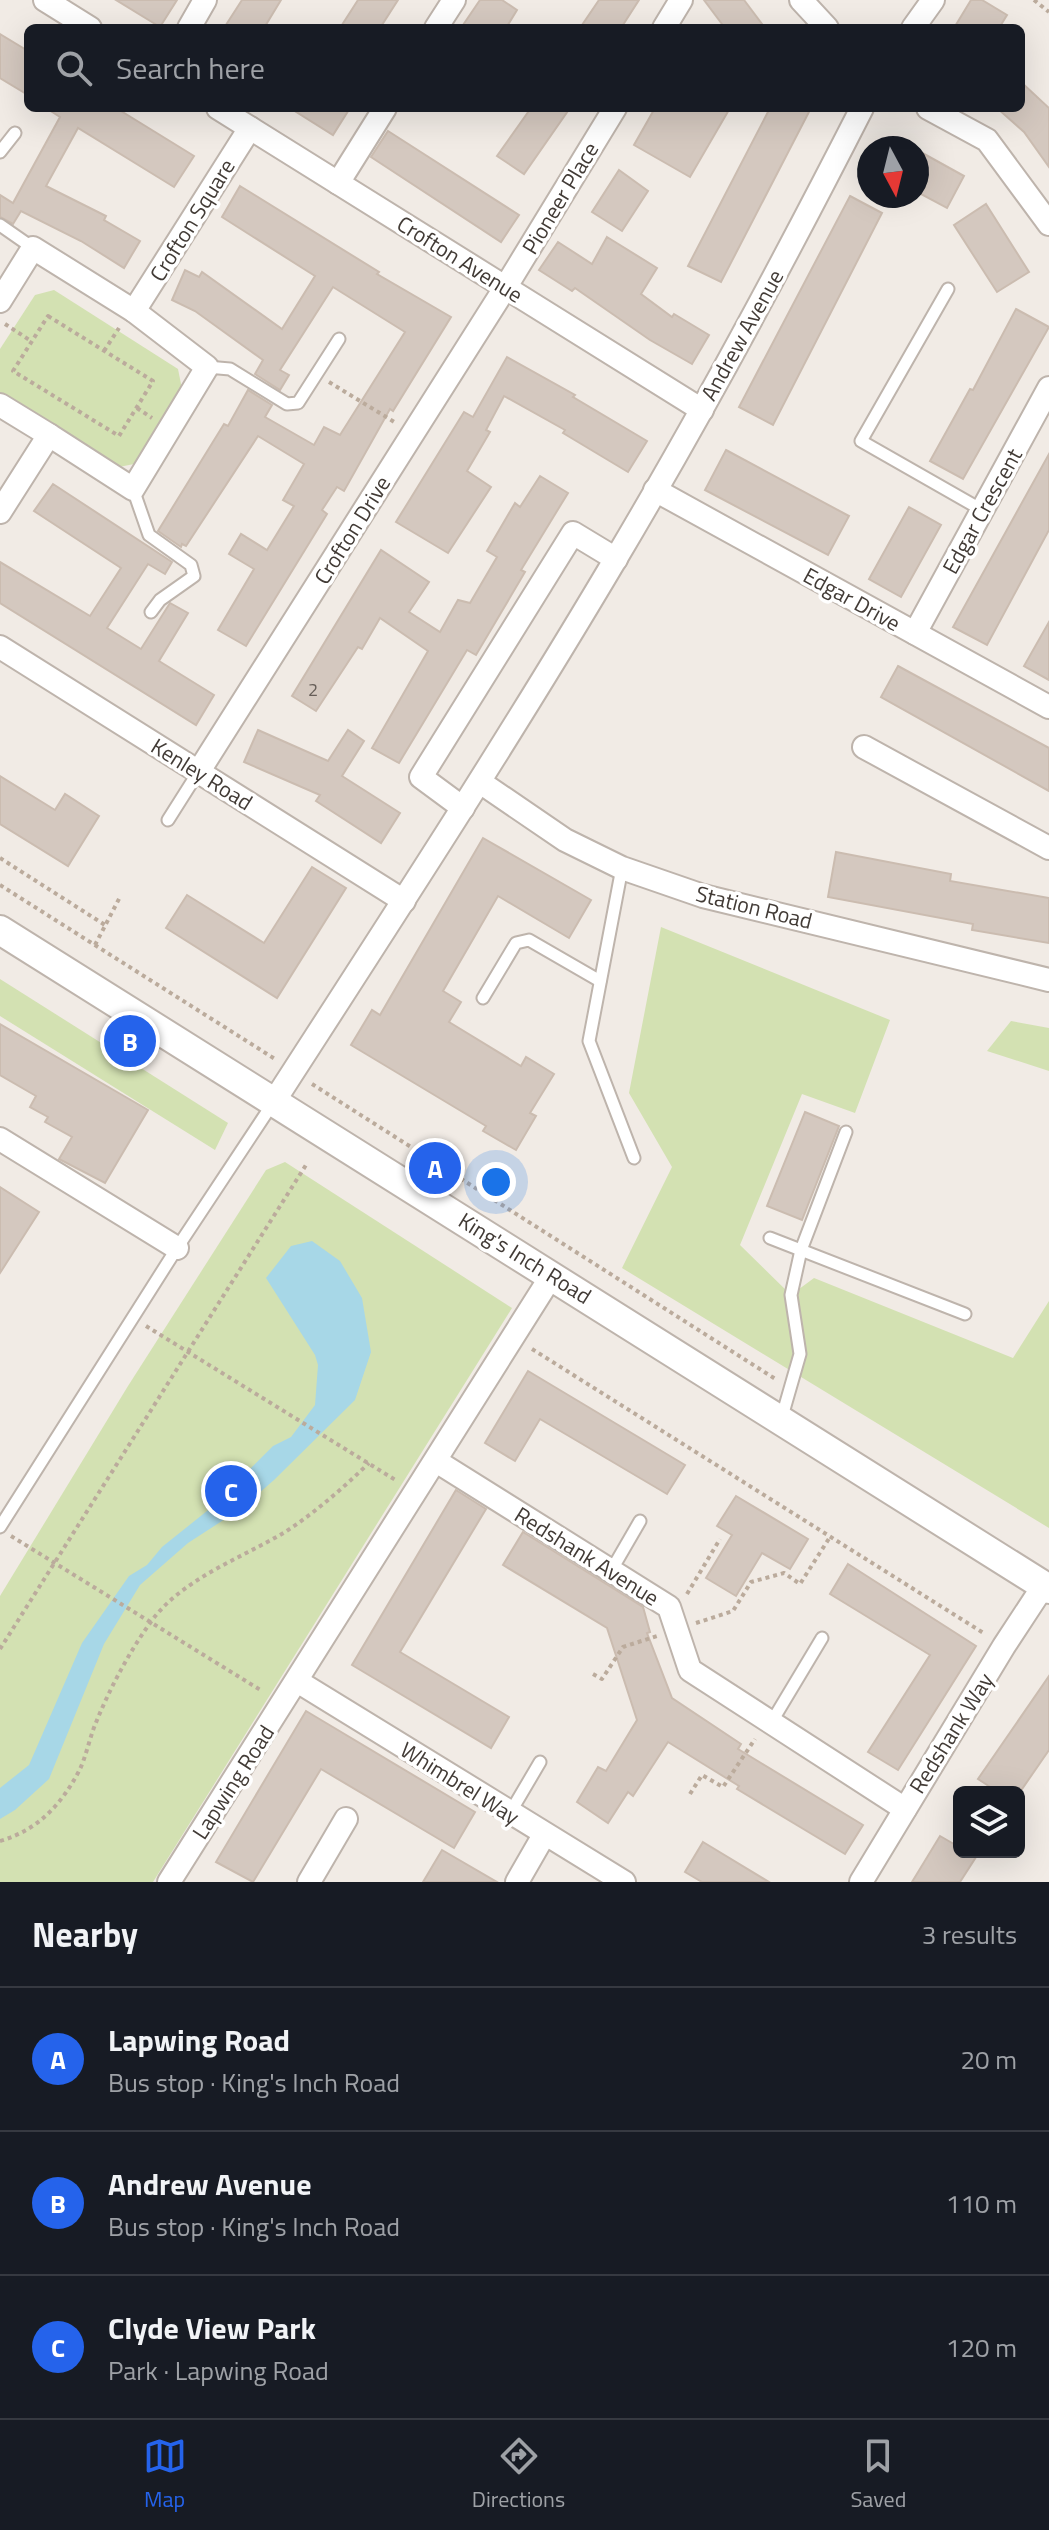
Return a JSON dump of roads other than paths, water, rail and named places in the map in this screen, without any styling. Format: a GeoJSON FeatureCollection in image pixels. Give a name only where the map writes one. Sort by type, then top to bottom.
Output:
{"type":"FeatureCollection","features":[{"type":"Feature","properties":{"kind":"street"},"geometry":{"type":"LineString","coordinates":[[45,0],[84,24]]}},
{"type":"Feature","properties":{"kind":"street"},"geometry":{"type":"LineString","coordinates":[[191,24],[205,0]]}},
{"type":"Feature","properties":{"kind":"street"},"geometry":{"type":"LineString","coordinates":[[439,24],[454,0]]}},
{"type":"Feature","properties":{"kind":"street"},"geometry":{"type":"LineString","coordinates":[[666,24],[681,0]]}},
{"type":"Feature","properties":{"kind":"street"},"geometry":{"type":"LineString","coordinates":[[801,0],[823,24]]}},
{"type":"Feature","properties":{"kind":"street"},"geometry":{"type":"LineString","coordinates":[[916,24],[933,0]]}},
{"type":"Feature","properties":{"kind":"street","name":"Crofton Avenue"},"geometry":{"type":"LineString","coordinates":[[224,112],[702,410]]}},
{"type":"Feature","properties":{"kind":"street"},"geometry":{"type":"LineString","coordinates":[[338,183],[382,112]]}},
{"type":"Feature","properties":{"kind":"street","name":"Pioneer Place"},"geometry":{"type":"LineString","coordinates":[[505,288],[613,112]]}},
{"type":"Feature","properties":{"kind":"street","name":"Andrew Avenue"},"geometry":{"type":"LineString","coordinates":[[273,1103],[480,782],[616,559],[702,410],[860,112]]}},
{"type":"Feature","properties":{"kind":"street"},"geometry":{"type":"LineString","coordinates":[[935,112],[987,140],[1049,224]]}},
{"type":"Feature","properties":{"kind":"street","name":"Crofton Square"},"geometry":{"type":"LineString","coordinates":[[134,311],[250,128]]}},
{"type":"Feature","properties":{"kind":"street"},"geometry":{"type":"LineString","coordinates":[[0,301],[33,248],[134,311],[207,367],[133,489],[0,405]]}},
{"type":"Feature","properties":{"kind":"street","name":"Crofton Drive"},"geometry":{"type":"LineString","coordinates":[[199,771],[505,288]]}},
{"type":"Feature","properties":{"kind":"street","name":"Edgar Crescent"},"geometry":{"type":"LineString","coordinates":[[915,633],[1049,388]]}},
{"type":"Feature","properties":{"kind":"street"},"geometry":{"type":"LineString","coordinates":[[0,512],[49,435]]}},
{"type":"Feature","properties":{"kind":"street","name":"Edgar Drive"},"geometry":{"type":"LineString","coordinates":[[655,490],[1049,707]]}},
{"type":"Feature","properties":{"kind":"street"},"geometry":{"type":"LineString","coordinates":[[463,808],[421,777],[573,533],[616,559]]}},
{"type":"Feature","properties":{"kind":"street","name":"Kenley Road"},"geometry":{"type":"LineString","coordinates":[[0,647],[404,901]]}},
{"type":"Feature","properties":{"kind":"street"},"geometry":{"type":"LineString","coordinates":[[864,747],[1049,848]]}},
{"type":"Feature","properties":{"kind":"street","name":"Station Road"},"geometry":{"type":"LineString","coordinates":[[480,782],[565,840],[622,868],[703,896],[1049,980]]}},
{"type":"Feature","properties":{"kind":"street","name":"King's Inch Road"},"geometry":{"type":"LineString","coordinates":[[0,930],[1047,1587]]}},
{"type":"Feature","properties":{"kind":"street"},"geometry":{"type":"LineString","coordinates":[[0,1139],[177,1248]]}},
{"type":"Feature","properties":{"kind":"street","name":"Lapwing Road"},"geometry":{"type":"LineString","coordinates":[[169,1882],[552,1275]]}},
{"type":"Feature","properties":{"kind":"street","name":"Redshank Avenue"},"geometry":{"type":"LineString","coordinates":[[436,1461],[669,1607],[690,1670],[905,1809]]}},
{"type":"Feature","properties":{"kind":"street","name":"Redshank Way"},"geometry":{"type":"LineString","coordinates":[[861,1882],[1004,1646],[1047,1587]]}},
{"type":"Feature","properties":{"kind":"street","name":"Whimbrel Way"},"geometry":{"type":"LineString","coordinates":[[297,1681],[624,1882]]}},
{"type":"Feature","properties":{"kind":"street"},"geometry":{"type":"LineString","coordinates":[[309,1882],[346,1819]]}},
{"type":"Feature","properties":{"kind":"street"},"geometry":{"type":"LineString","coordinates":[[517,1882],[544,1835]]}},
{"type":"Feature","properties":{"kind":"lane"},"geometry":{"type":"LineString","coordinates":[[0,152],[15,133]]}},
{"type":"Feature","properties":{"kind":"lane"},"geometry":{"type":"LineString","coordinates":[[0,225],[33,248]]}},
{"type":"Feature","properties":{"kind":"lane"},"geometry":{"type":"LineString","coordinates":[[948,289],[861,441],[982,510]]}},
{"type":"Feature","properties":{"kind":"lane"},"geometry":{"type":"LineString","coordinates":[[207,367],[230,369],[287,404],[298,403],[339,339]]}},
{"type":"Feature","properties":{"kind":"lane"},"geometry":{"type":"LineString","coordinates":[[133,489],[149,535],[191,565],[194,576],[160,600],[151,612]]}},
{"type":"Feature","properties":{"kind":"lane"},"geometry":{"type":"LineString","coordinates":[[168,820],[199,771]]}},
{"type":"Feature","properties":{"kind":"lane"},"geometry":{"type":"LineString","coordinates":[[622,868],[589,1041],[634,1158]]}},
{"type":"Feature","properties":{"kind":"lane"},"geometry":{"type":"LineString","coordinates":[[483,998],[516,943],[529,940],[600,981]]}},
{"type":"Feature","properties":{"kind":"lane"},"geometry":{"type":"LineString","coordinates":[[0,1527],[273,1103]]}},
{"type":"Feature","properties":{"kind":"lane"},"geometry":{"type":"LineString","coordinates":[[781,1420],[800,1354],[791,1295],[801,1250],[846,1132]]}},
{"type":"Feature","properties":{"kind":"lane"},"geometry":{"type":"LineString","coordinates":[[770,1238],[965,1314]]}},
{"type":"Feature","properties":{"kind":"lane"},"geometry":{"type":"LineString","coordinates":[[611,1571],[640,1521]]}},
{"type":"Feature","properties":{"kind":"lane"},"geometry":{"type":"LineString","coordinates":[[769,1721],[822,1638]]}},
{"type":"Feature","properties":{"kind":"lane"},"geometry":{"type":"LineString","coordinates":[[510,1814],[540,1762]]}},
{"type":"Feature","properties":{"kind":"water"},"geometry":{"type":"Polygon","coordinates":[[[312,1241],[340,1261],[362,1298],[371,1352],[355,1400],[242,1508],[188,1543],[140,1585],[104,1644],[49,1779],[15,1810],[0,1819],[0,1788],[29,1765],[82,1643],[129,1576],[147,1565],[162,1547],[212,1507],[273,1446],[291,1437],[315,1405],[318,1365],[315,1355],[266,1278],[291,1246],[312,1241]]]}},
{"type":"Feature","properties":{"kind":"place","name":"Andrew Avenue"},"geometry":{"type":"Point","coordinates":[130,1041]}},
{"type":"Feature","properties":{"kind":"place","name":"Lapwing Road"},"geometry":{"type":"Point","coordinates":[435,1168]}},
{"type":"Feature","properties":{"kind":"place","name":"Clyde View Park"},"geometry":{"type":"Point","coordinates":[231,1491]}}]}
